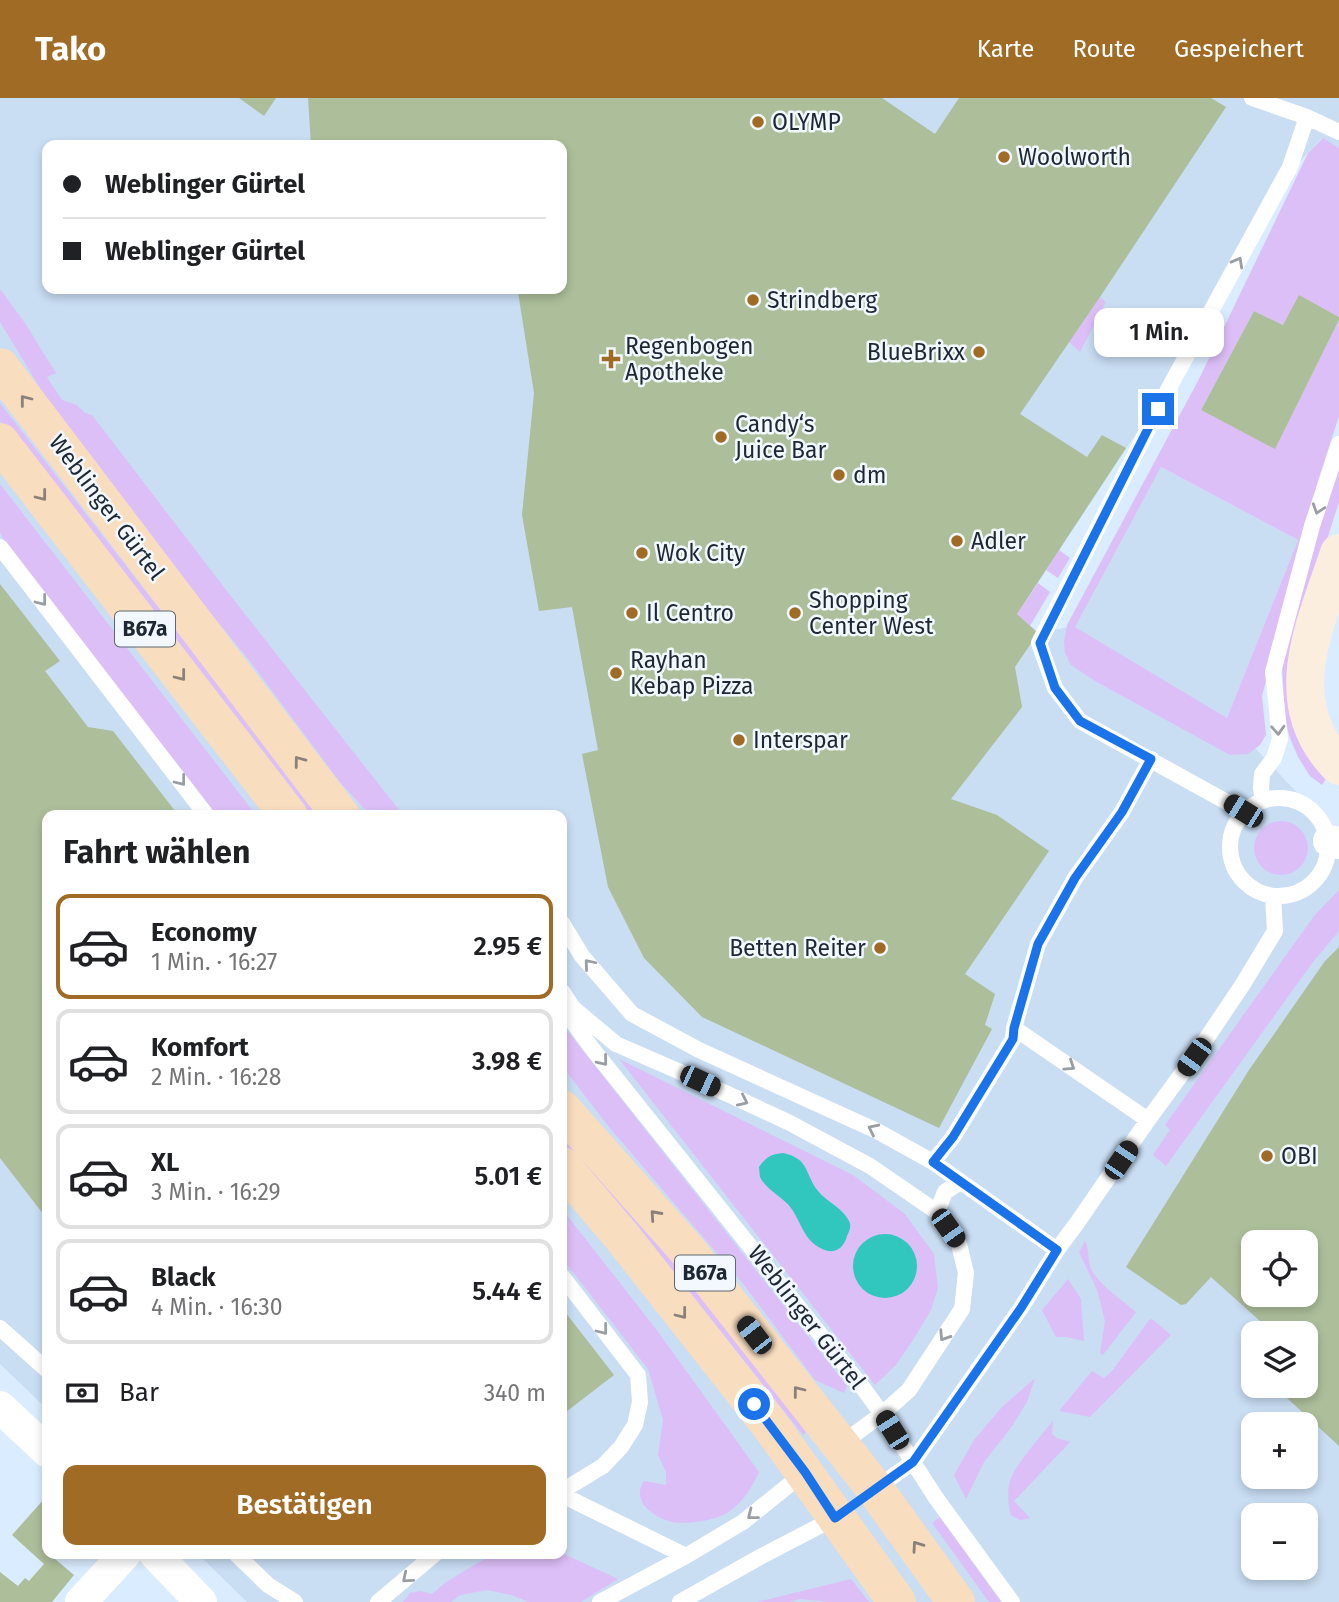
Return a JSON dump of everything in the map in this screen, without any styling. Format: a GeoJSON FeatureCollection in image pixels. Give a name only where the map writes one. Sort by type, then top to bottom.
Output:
{"type":"FeatureCollection","features":[{"type":"Feature","properties":{"kind":"main road","name":"Weblinger Gürtel"},"geometry":{"type":"LineString","coordinates":[[0,367],[336,810]]}},
{"type":"Feature","properties":{"kind":"main road","name":"Weblinger Gürtel"},"geometry":{"type":"LineString","coordinates":[[0,442],[284,810]]}},
{"type":"Feature","properties":{"kind":"main road"},"geometry":{"type":"LineString","coordinates":[[1339,553],[1307,652],[1304,677],[1309,716],[1325,748],[1339,766]]}},
{"type":"Feature","properties":{"kind":"main road","name":"B67a"},"geometry":{"type":"LineString","coordinates":[[567,1115],[688,1251],[875,1489],[956,1602]]}},
{"type":"Feature","properties":{"kind":"main road","name":"B67a"},"geometry":{"type":"LineString","coordinates":[[567,1172],[623,1238],[805,1472],[897,1602]]}},
{"type":"Feature","properties":{"kind":"main road"},"geometry":{"type":"LineString","coordinates":[[805,1472],[840,1445]]}},
{"type":"Feature","properties":{"kind":"main road"},"geometry":{"type":"LineString","coordinates":[[835,1518],[875,1489]]}},
{"type":"Feature","properties":{"kind":"street"},"geometry":{"type":"LineString","coordinates":[[0,1408],[42,1446]]}},
{"type":"Feature","properties":{"kind":"street"},"geometry":{"type":"LineString","coordinates":[[81,1602],[120,1559]]}},
{"type":"Feature","properties":{"kind":"street"},"geometry":{"type":"LineString","coordinates":[[160,1559],[201,1602]]}},
{"type":"Feature","properties":{"kind":"lane"},"geometry":{"type":"LineString","coordinates":[[1252,98],[1307,117],[1339,132]]}},
{"type":"Feature","properties":{"kind":"lane"},"geometry":{"type":"LineString","coordinates":[[1243,811],[1080,721],[1055,688],[1040,643],[1170,386],[1290,167],[1307,117]]}},
{"type":"Feature","properties":{"kind":"lane"},"geometry":{"type":"LineString","coordinates":[[1263,801],[1262,774],[1274,758],[1280,739],[1273,672],[1312,526],[1339,444]]}},
{"type":"Feature","properties":{"kind":"lane"},"geometry":{"type":"LineString","coordinates":[[0,547],[202,810]]}},
{"type":"Feature","properties":{"kind":"lane"},"geometry":{"type":"LineString","coordinates":[[933,1162],[953,1137],[1013,1039],[1038,944],[1075,878],[1122,812],[1151,759]]}},
{"type":"Feature","properties":{"kind":"lane"},"geometry":{"type":"LineString","coordinates":[[1276,796],[1304,803],[1315,812],[1334,842],[1314,883],[1295,894],[1273,896],[1252,889],[1236,873],[1229,852],[1232,830],[1243,811],[1263,801],[1276,796]]}},
{"type":"Feature","properties":{"kind":"lane"},"geometry":{"type":"LineString","coordinates":[[875,1489],[913,1462],[1243,984],[1275,931],[1273,896]]}},
{"type":"Feature","properties":{"kind":"lane"},"geometry":{"type":"LineString","coordinates":[[567,931],[582,956],[632,1014],[699,1051],[877,1131],[933,1162],[1057,1250]]}},
{"type":"Feature","properties":{"kind":"lane"},"geometry":{"type":"LineString","coordinates":[[567,999],[573,1008],[616,1044],[788,1122],[870,1166],[937,1212],[959,1244],[966,1273],[962,1309],[909,1390],[883,1414],[840,1445]]}},
{"type":"Feature","properties":{"kind":"lane","name":"Weblinger Gürtel"},"geometry":{"type":"LineString","coordinates":[[567,1014],[883,1414],[936,1498],[1012,1602]]}},
{"type":"Feature","properties":{"kind":"lane"},"geometry":{"type":"LineString","coordinates":[[1014,1028],[1148,1120]]}},
{"type":"Feature","properties":{"kind":"lane"},"geometry":{"type":"LineString","coordinates":[[937,1212],[946,1192],[960,1182]]}},
{"type":"Feature","properties":{"kind":"lane"},"geometry":{"type":"LineString","coordinates":[[567,1283],[638,1375],[640,1402],[635,1425],[621,1447],[603,1466],[567,1490]]}},
{"type":"Feature","properties":{"kind":"lane"},"geometry":{"type":"LineString","coordinates":[[0,1328],[42,1366]]}},
{"type":"Feature","properties":{"kind":"lane"},"geometry":{"type":"LineString","coordinates":[[600,1602],[743,1522],[805,1472]]}},
{"type":"Feature","properties":{"kind":"lane"},"geometry":{"type":"LineString","coordinates":[[567,1496],[686,1556]]}},
{"type":"Feature","properties":{"kind":"lane"},"geometry":{"type":"LineString","coordinates":[[680,1602],[835,1518]]}},
{"type":"Feature","properties":{"kind":"lane"},"geometry":{"type":"LineString","coordinates":[[241,1559],[268,1584],[295,1602]]}},
{"type":"Feature","properties":{"kind":"lane"},"geometry":{"type":"LineString","coordinates":[[378,1602],[430,1559]]}},
{"type":"Feature","properties":{"kind":"shaded area"},"geometry":{"type":"Polygon","coordinates":[[[0,98],[1339,98],[1339,148],[1322,138],[1271,192],[1149,414],[1017,614],[1038,633],[1074,626],[1161,467],[1298,540],[1227,718],[1315,812],[1339,844],[1339,1602],[247,1602],[203,1559],[567,1559],[567,810],[42,810],[42,1404],[0,1364],[0,98]]]}},
{"type":"Feature","properties":{"kind":"shaded area"},"geometry":{"type":"Polygon","coordinates":[[[1323,138],[1339,148],[1339,317],[1300,296],[1283,325],[1254,311],[1201,410],[1275,448],[1339,320],[1339,416],[1318,481],[1262,696],[1266,735],[1260,745],[1248,754],[1230,755],[1095,681],[1071,665],[1065,653],[1064,641],[1067,625],[1199,379],[1308,153],[1323,138]],[[1161,467],[1075,627],[1227,718],[1298,540],[1161,467]]]}},
{"type":"Feature","properties":{"kind":"shaded area"},"geometry":{"type":"Polygon","coordinates":[[[0,289],[56,373],[47,377],[62,400],[77,405],[85,413],[92,415],[399,810],[365,810],[339,781],[249,660],[198,598],[48,401],[0,322],[0,289]]]}},
{"type":"Feature","properties":{"kind":"shaded area"},"geometry":{"type":"Polygon","coordinates":[[[1100,297],[1106,302],[1080,352],[1069,342],[1100,297]]]}},
{"type":"Feature","properties":{"kind":"shaded area"},"geometry":{"type":"Polygon","coordinates":[[[0,403],[315,810],[300,810],[0,421],[0,403]]]}},
{"type":"Feature","properties":{"kind":"shaded area"},"geometry":{"type":"Polygon","coordinates":[[[1339,466],[1339,502],[1295,640],[1327,777],[1322,785],[1310,776],[1290,738],[1285,720],[1282,665],[1289,620],[1339,466]]]}},
{"type":"Feature","properties":{"kind":"shaded area"},"geometry":{"type":"Polygon","coordinates":[[[0,484],[252,810],[213,810],[66,623],[0,532],[0,484]]]}},
{"type":"Feature","properties":{"kind":"shaded area"},"geometry":{"type":"Polygon","coordinates":[[[1059,550],[1070,558],[1058,578],[1046,570],[1059,550]]]}},
{"type":"Feature","properties":{"kind":"shaded area"},"geometry":{"type":"Polygon","coordinates":[[[1038,583],[1050,592],[1030,626],[1017,614],[1038,583]]]}},
{"type":"Feature","properties":{"kind":"shaded area"},"geometry":{"type":"Polygon","coordinates":[[[1281,821],[1300,829],[1308,848],[1300,867],[1281,875],[1262,867],[1254,848],[1262,829],[1281,821]]]}},
{"type":"Feature","properties":{"kind":"shaded area"},"geometry":{"type":"Polygon","coordinates":[[[1339,890],[1339,931],[1313,962],[1166,1166],[1153,1155],[1170,1130],[1165,1125],[1314,916],[1339,890]]]}},
{"type":"Feature","properties":{"kind":"shaded area"},"geometry":{"type":"Polygon","coordinates":[[[567,1030],[847,1386],[844,1393],[815,1380],[744,1285],[609,1127],[567,1072],[567,1030]]]}},
{"type":"Feature","properties":{"kind":"shaded area"},"geometry":{"type":"Polygon","coordinates":[[[619,1059],[853,1175],[905,1214],[934,1254],[938,1288],[931,1310],[913,1340],[896,1365],[875,1385],[619,1059]]]}},
{"type":"Feature","properties":{"kind":"shaded area"},"geometry":{"type":"Polygon","coordinates":[[[567,1133],[654,1236],[808,1430],[803,1435],[634,1222],[567,1151],[567,1133]]]}},
{"type":"Feature","properties":{"kind":"shaded area"},"geometry":{"type":"Polygon","coordinates":[[[783,1153],[802,1163],[818,1191],[843,1212],[849,1221],[845,1242],[838,1249],[824,1250],[814,1244],[791,1208],[766,1186],[760,1177],[759,1167],[764,1161],[772,1155],[783,1153]]]}},
{"type":"Feature","properties":{"kind":"shaded area"},"geometry":{"type":"Polygon","coordinates":[[[567,1215],[656,1329],[759,1472],[743,1498],[725,1514],[702,1521],[672,1522],[652,1513],[642,1502],[640,1488],[644,1481],[666,1485],[666,1472],[658,1455],[663,1420],[648,1369],[567,1264],[567,1215]]]}},
{"type":"Feature","properties":{"kind":"shaded area"},"geometry":{"type":"Polygon","coordinates":[[[879,1234],[891,1234],[908,1243],[915,1254],[915,1278],[908,1289],[891,1298],[879,1298],[867,1293],[858,1284],[853,1272],[853,1260],[858,1248],[867,1239],[879,1234]]]}},
{"type":"Feature","properties":{"kind":"shaded area"},"geometry":{"type":"Polygon","coordinates":[[[1085,1241],[1094,1275],[1136,1312],[1103,1355],[1100,1353],[1105,1321],[1097,1290],[1079,1252],[1085,1241]]]}},
{"type":"Feature","properties":{"kind":"shaded area"},"geometry":{"type":"Polygon","coordinates":[[[1068,1279],[1081,1299],[1084,1341],[1056,1337],[1042,1310],[1068,1279]]]}},
{"type":"Feature","properties":{"kind":"shaded area"},"geometry":{"type":"Polygon","coordinates":[[[1152,1319],[1171,1335],[1090,1417],[1059,1411],[1092,1371],[1104,1378],[1113,1370],[1152,1319]]]}},
{"type":"Feature","properties":{"kind":"shaded area"},"geometry":{"type":"Polygon","coordinates":[[[1035,1378],[1027,1402],[984,1462],[966,1499],[954,1475],[974,1440],[1002,1407],[1035,1378]]]}},
{"type":"Feature","properties":{"kind":"shaded area"},"geometry":{"type":"Polygon","coordinates":[[[1053,1420],[1052,1434],[1070,1442],[1014,1501],[1030,1518],[1020,1520],[1011,1515],[1008,1494],[1010,1481],[1023,1458],[1053,1420]]]}},
{"type":"Feature","properties":{"kind":"shaded area"},"geometry":{"type":"Polygon","coordinates":[[[940,1517],[1001,1602],[989,1602],[932,1523],[940,1517]]]}},
{"type":"Feature","properties":{"kind":"shaded area"},"geometry":{"type":"Polygon","coordinates":[[[567,1555],[618,1579],[581,1602],[529,1602],[487,1590],[460,1595],[451,1602],[403,1602],[410,1593],[420,1591],[432,1594],[446,1582],[485,1559],[567,1559],[567,1555]]]}},
{"type":"Feature","properties":{"kind":"shaded area"},"geometry":{"type":"Polygon","coordinates":[[[851,1579],[869,1602],[799,1599],[790,1602],[757,1602],[851,1579]]]}},
{"type":"Feature","properties":{"kind":"building"},"geometry":{"type":"Polygon","coordinates":[[[239,98],[276,98],[264,116],[239,98]]]}},
{"type":"Feature","properties":{"kind":"building","name":"Shopping Center West"},"geometry":{"type":"Polygon","coordinates":[[[308,98],[882,98],[935,134],[959,98],[1211,98],[1226,107],[1020,414],[1087,457],[1102,435],[1126,448],[1017,614],[1038,633],[1015,667],[1022,707],[951,799],[997,815],[1049,851],[965,974],[995,994],[985,1025],[992,1029],[939,1128],[702,1017],[644,958],[608,887],[582,754],[598,750],[572,607],[539,611],[522,515],[534,393],[518,294],[567,294],[567,140],[311,140],[308,98]]]}},
{"type":"Feature","properties":{"kind":"building"},"geometry":{"type":"Polygon","coordinates":[[[1299,295],[1339,317],[1339,320],[1275,449],[1201,410],[1254,311],[1283,325],[1299,295]]]}},
{"type":"Feature","properties":{"kind":"building"},"geometry":{"type":"Polygon","coordinates":[[[0,584],[60,661],[45,671],[88,727],[113,731],[174,810],[42,810],[42,1213],[0,1158],[0,584]]]}},
{"type":"Feature","properties":{"kind":"building","name":"OBI"},"geometry":{"type":"Polygon","coordinates":[[[1339,947],[1339,1446],[1318,1427],[1318,1412],[1302,1412],[1287,1398],[1318,1398],[1318,1321],[1260,1321],[1244,1307],[1318,1307],[1318,1230],[1241,1230],[1241,1304],[1211,1277],[1186,1304],[1181,1305],[1126,1267],[1249,1070],[1325,961],[1339,947]]]}},
{"type":"Feature","properties":{"kind":"building"},"geometry":{"type":"Polygon","coordinates":[[[567,1314],[614,1375],[567,1411],[567,1314]]]}},
{"type":"Feature","properties":{"kind":"building"},"geometry":{"type":"Polygon","coordinates":[[[42,1501],[42,1559],[55,1559],[74,1575],[52,1602],[0,1602],[0,1572],[18,1586],[25,1578],[29,1581],[44,1564],[12,1535],[42,1501]]]}},
{"type":"Feature","properties":{"kind":"place","name":"OLYMP"},"geometry":{"type":"Point","coordinates":[758,122]}},
{"type":"Feature","properties":{"kind":"place","name":"Woolworth"},"geometry":{"type":"Point","coordinates":[1004,157]}},
{"type":"Feature","properties":{"kind":"place","name":"Strindberg"},"geometry":{"type":"Point","coordinates":[753,300]}},
{"type":"Feature","properties":{"kind":"place","name":"BlueBrixx"},"geometry":{"type":"Point","coordinates":[979,352]}},
{"type":"Feature","properties":{"kind":"place","name":"Regenbogen Apotheke"},"geometry":{"type":"Point","coordinates":[611,359]}},
{"type":"Feature","properties":{"kind":"place","name":"Candy‘s Juice Bar"},"geometry":{"type":"Point","coordinates":[721,437]}},
{"type":"Feature","properties":{"kind":"place","name":"dm"},"geometry":{"type":"Point","coordinates":[839,475]}},
{"type":"Feature","properties":{"kind":"place","name":"Adler"},"geometry":{"type":"Point","coordinates":[957,541]}},
{"type":"Feature","properties":{"kind":"place","name":"Wok City"},"geometry":{"type":"Point","coordinates":[642,553]}},
{"type":"Feature","properties":{"kind":"place","name":"Il Centro"},"geometry":{"type":"Point","coordinates":[632,613]}},
{"type":"Feature","properties":{"kind":"place","name":"Shopping Center West"},"geometry":{"type":"Point","coordinates":[795,613]}},
{"type":"Feature","properties":{"kind":"place","name":"Rayhan Kebap Pizza"},"geometry":{"type":"Point","coordinates":[616,673]}},
{"type":"Feature","properties":{"kind":"place","name":"Interspar"},"geometry":{"type":"Point","coordinates":[739,740]}},
{"type":"Feature","properties":{"kind":"place","name":"Betten Reiter"},"geometry":{"type":"Point","coordinates":[880,948]}},
{"type":"Feature","properties":{"kind":"place","name":"OBI"},"geometry":{"type":"Point","coordinates":[1267,1156]}},
{"type":"Feature","properties":{"kind":"route"},"geometry":{"type":"LineString","coordinates":[[754,1404],[805,1472],[835,1518],[913,1462],[1021,1308],[1057,1250],[933,1162],[953,1137],[1013,1039],[1038,944],[1075,878],[1122,812],[1151,759],[1080,721],[1055,688],[1040,643],[1158,409]]}}]}
